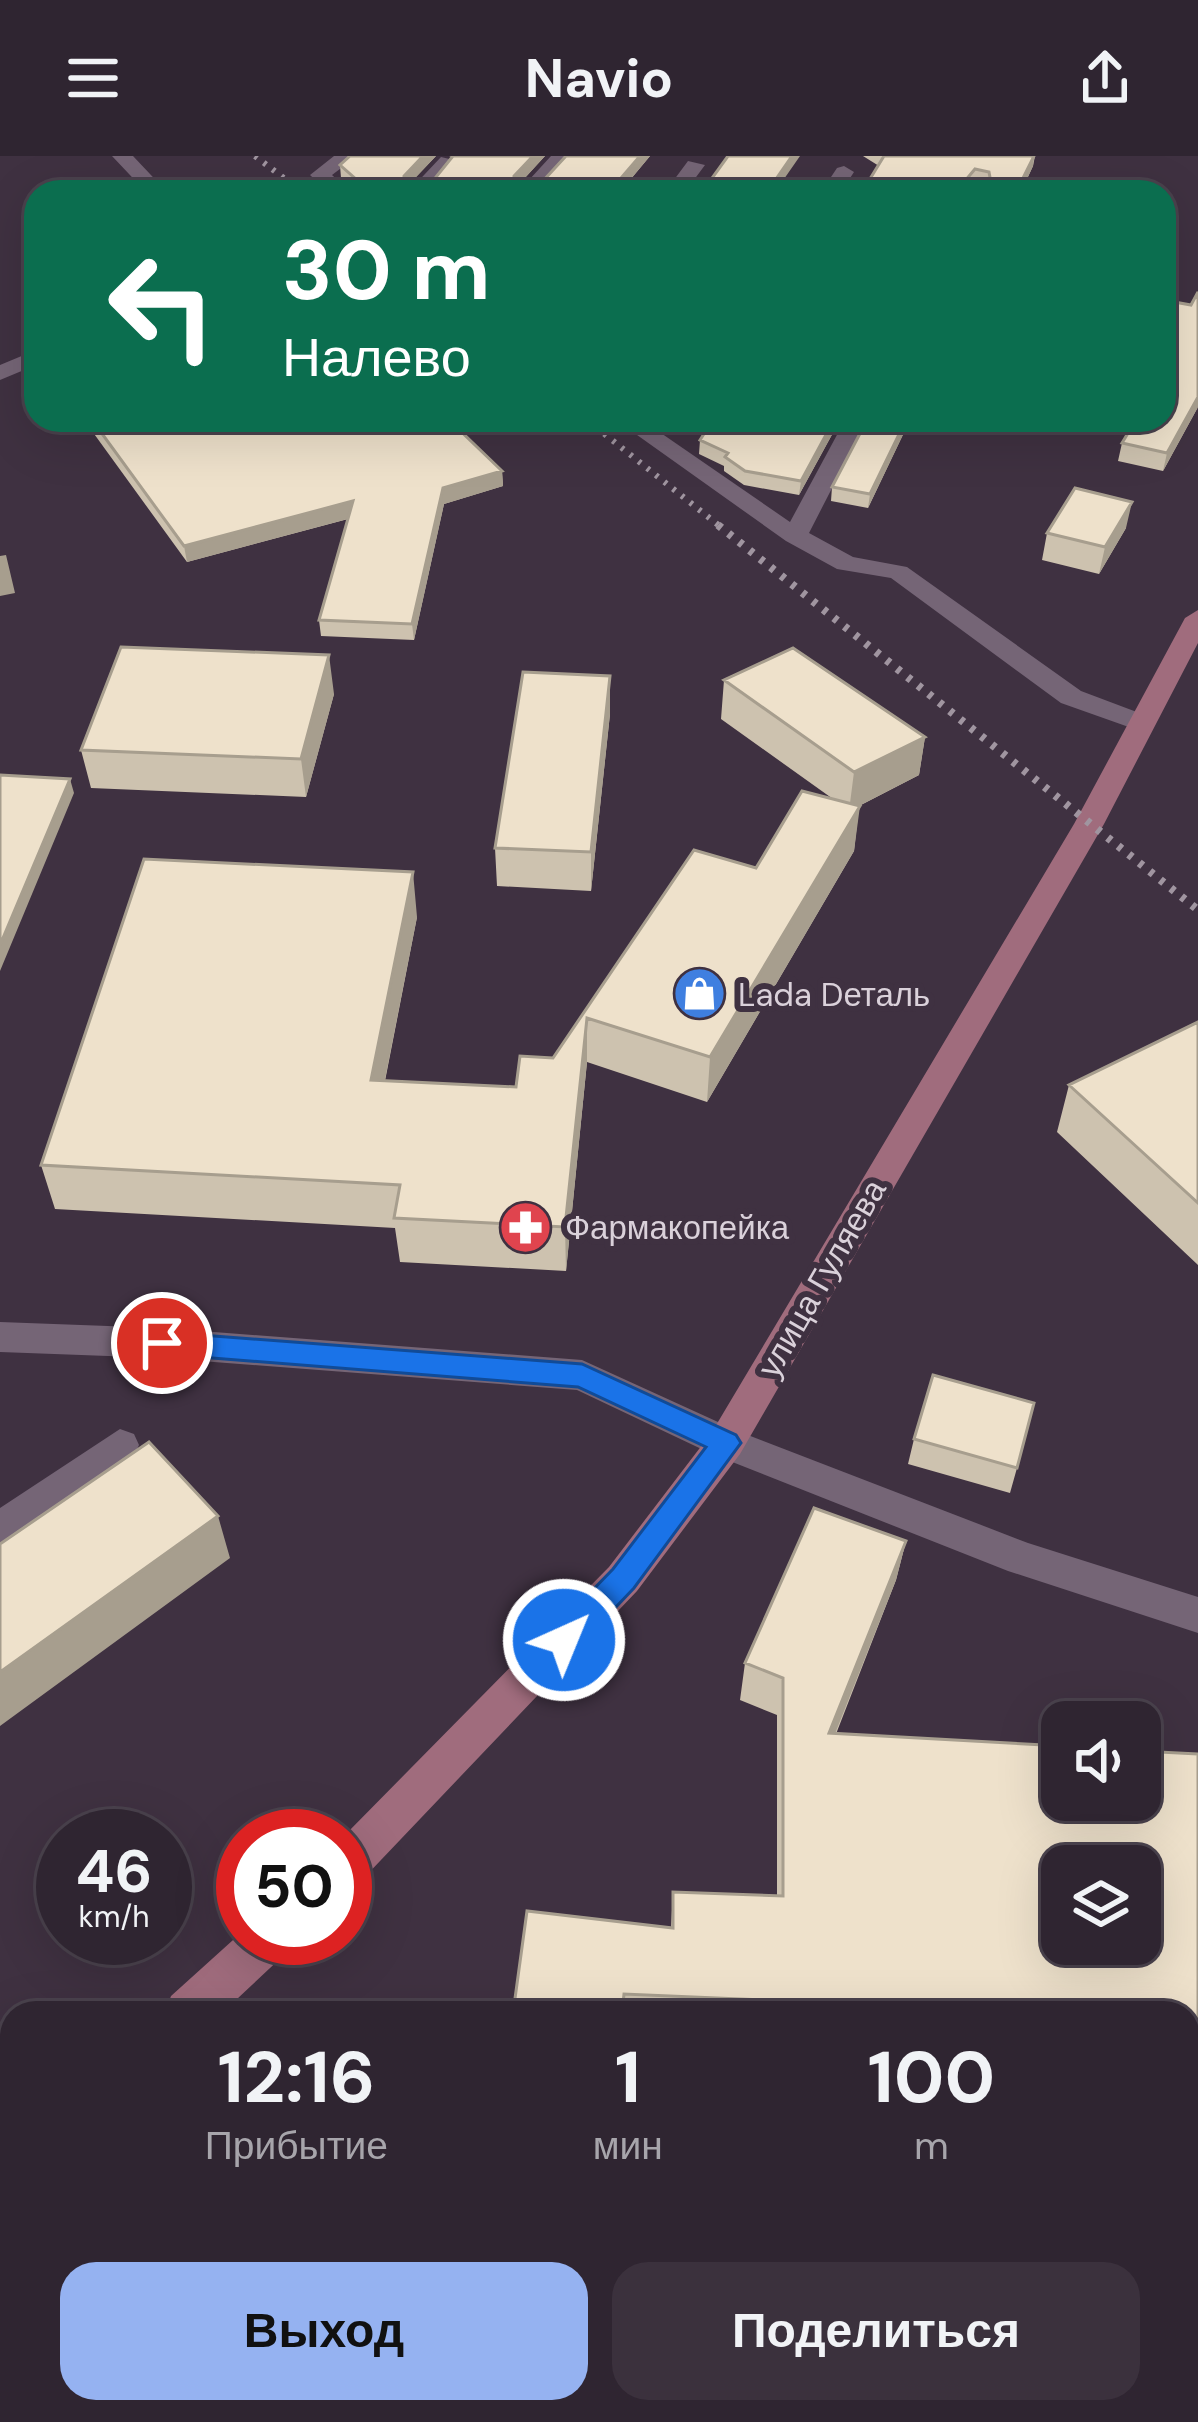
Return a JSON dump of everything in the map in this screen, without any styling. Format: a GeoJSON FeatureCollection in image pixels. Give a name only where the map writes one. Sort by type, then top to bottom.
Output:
{"type":"FeatureCollection","features":[{"type":"Feature","properties":{"kind":"main road","name":"улица Гуляева"},"geometry":{"type":"LineString","coordinates":[[372,1838],[623,1579],[726,1443],[1089,824],[1140,723],[1187,658],[1198,618]]}},
{"type":"Feature","properties":{"kind":"main road"},"geometry":{"type":"LineString","coordinates":[[201,2001],[240,1965]]}},
{"type":"Feature","properties":{"kind":"lane"},"geometry":{"type":"LineString","coordinates":[[122,156],[145,180]]}},
{"type":"Feature","properties":{"kind":"lane"},"geometry":{"type":"LineString","coordinates":[[326,180],[320,175],[347,156]]}},
{"type":"Feature","properties":{"kind":"lane"},"geometry":{"type":"LineString","coordinates":[[539,180],[562,156]]}},
{"type":"Feature","properties":{"kind":"lane"},"geometry":{"type":"LineString","coordinates":[[430,180],[448,161]]}},
{"type":"Feature","properties":{"kind":"lane"},"geometry":{"type":"LineString","coordinates":[[684,180],[695,165]]}},
{"type":"Feature","properties":{"kind":"lane"},"geometry":{"type":"LineString","coordinates":[[839,180],[844,172]]}},
{"type":"Feature","properties":{"kind":"lane"},"geometry":{"type":"LineString","coordinates":[[645,432],[795,536],[847,564],[898,572],[1071,697],[1140,723]]}},
{"type":"Feature","properties":{"kind":"lane"},"geometry":{"type":"LineString","coordinates":[[665,446],[674,432]]}},
{"type":"Feature","properties":{"kind":"lane"},"geometry":{"type":"LineString","coordinates":[[795,536],[850,432]]}},
{"type":"Feature","properties":{"kind":"lane"},"geometry":{"type":"LineString","coordinates":[[0,1337],[162,1343],[582,1376],[726,1443],[1022,1559],[1198,1615]]}},
{"type":"Feature","properties":{"kind":"lane"},"geometry":{"type":"LineString","coordinates":[[0,1530],[120,1445]]}},
{"type":"Feature","properties":{"kind":"building"},"geometry":{"type":"Polygon","coordinates":[[[350,156],[423,156],[404,180],[357,180],[340,165],[350,156]]]}},
{"type":"Feature","properties":{"kind":"building"},"geometry":{"type":"Polygon","coordinates":[[[453,156],[533,156],[514,180],[434,180],[453,156]]]}},
{"type":"Feature","properties":{"kind":"building"},"geometry":{"type":"Polygon","coordinates":[[[566,156],[640,156],[619,180],[544,180],[566,156]]]}},
{"type":"Feature","properties":{"kind":"building"},"geometry":{"type":"Polygon","coordinates":[[[728,156],[792,156],[775,180],[711,180],[728,156]]]}},
{"type":"Feature","properties":{"kind":"building"},"geometry":{"type":"Polygon","coordinates":[[[884,156],[1034,156],[1022,180],[990,180],[989,172],[975,169],[966,180],[869,180],[884,156]]]}},
{"type":"Feature","properties":{"kind":"building"},"geometry":{"type":"Polygon","coordinates":[[[1198,292],[1198,397],[1167,453],[1122,443],[1129,432],[1176,432],[1176,302],[1191,305],[1198,292]]]}},
{"type":"Feature","properties":{"kind":"building"},"geometry":{"type":"Polygon","coordinates":[[[101,432],[461,432],[502,471],[443,488],[412,624],[319,620],[353,501],[184,546],[101,432]]]}},
{"type":"Feature","properties":{"kind":"building"},"geometry":{"type":"Polygon","coordinates":[[[705,432],[828,432],[801,481],[745,471],[725,457],[728,453],[700,440],[705,432]]]}},
{"type":"Feature","properties":{"kind":"building"},"geometry":{"type":"Polygon","coordinates":[[[861,432],[900,432],[870,494],[832,487],[861,432]]]}},
{"type":"Feature","properties":{"kind":"building"},"geometry":{"type":"Polygon","coordinates":[[[1075,488],[1132,502],[1105,547],[1047,533],[1075,488]]]}},
{"type":"Feature","properties":{"kind":"building"},"geometry":{"type":"Polygon","coordinates":[[[121,647],[329,655],[301,759],[81,750],[121,647]]]}},
{"type":"Feature","properties":{"kind":"building"},"geometry":{"type":"Polygon","coordinates":[[[793,648],[925,737],[854,772],[724,680],[793,648]]]}},
{"type":"Feature","properties":{"kind":"building"},"geometry":{"type":"Polygon","coordinates":[[[523,672],[610,676],[591,852],[495,848],[523,672]]]}},
{"type":"Feature","properties":{"kind":"building"},"geometry":{"type":"Polygon","coordinates":[[[0,775],[70,779],[0,945],[0,775]]]}},
{"type":"Feature","properties":{"kind":"building"},"geometry":{"type":"Polygon","coordinates":[[[802,791],[860,806],[710,1057],[587,1018],[565,1227],[394,1218],[400,1185],[41,1165],[144,859],[413,872],[371,1080],[516,1087],[520,1056],[553,1058],[694,850],[756,868],[802,791]]]}},
{"type":"Feature","properties":{"kind":"building"},"geometry":{"type":"Polygon","coordinates":[[[1198,1022],[1198,1203],[1069,1085],[1198,1022]]]}},
{"type":"Feature","properties":{"kind":"building"},"geometry":{"type":"Polygon","coordinates":[[[933,1375],[1034,1403],[1017,1468],[914,1439],[933,1375]]]}},
{"type":"Feature","properties":{"kind":"building"},"geometry":{"type":"Polygon","coordinates":[[[149,1442],[218,1516],[0,1672],[0,1544],[149,1442]]]}},
{"type":"Feature","properties":{"kind":"building"},"geometry":{"type":"Polygon","coordinates":[[[814,1508],[906,1541],[829,1733],[1041,1745],[1041,1821],[1161,1821],[1161,1752],[1198,1754],[1198,2001],[785,2001],[624,1994],[623,2001],[515,2001],[527,1911],[673,1928],[673,1892],[783,1896],[783,1678],[745,1663],[814,1508]]]}},
{"type":"Feature","properties":{"kind":"railway"},"geometry":{"type":"LineString","coordinates":[[255,156],[286,180]]}},
{"type":"Feature","properties":{"kind":"railway"},"geometry":{"type":"LineString","coordinates":[[602,432],[722,528]]}},
{"type":"Feature","properties":{"kind":"railway"},"geometry":{"type":"LineString","coordinates":[[718,525],[1198,910]]}},
{"type":"Feature","properties":{"kind":"place","name":"Lada Dеталь"},"geometry":{"type":"Point","coordinates":[699,994]}},
{"type":"Feature","properties":{"kind":"place","name":"Фармакопейка"},"geometry":{"type":"Point","coordinates":[526,1227]}},
{"type":"Feature","properties":{"kind":"route"},"geometry":{"type":"LineString","coordinates":[[162,1343],[582,1376],[726,1443],[623,1579],[564,1640]]}}]}
